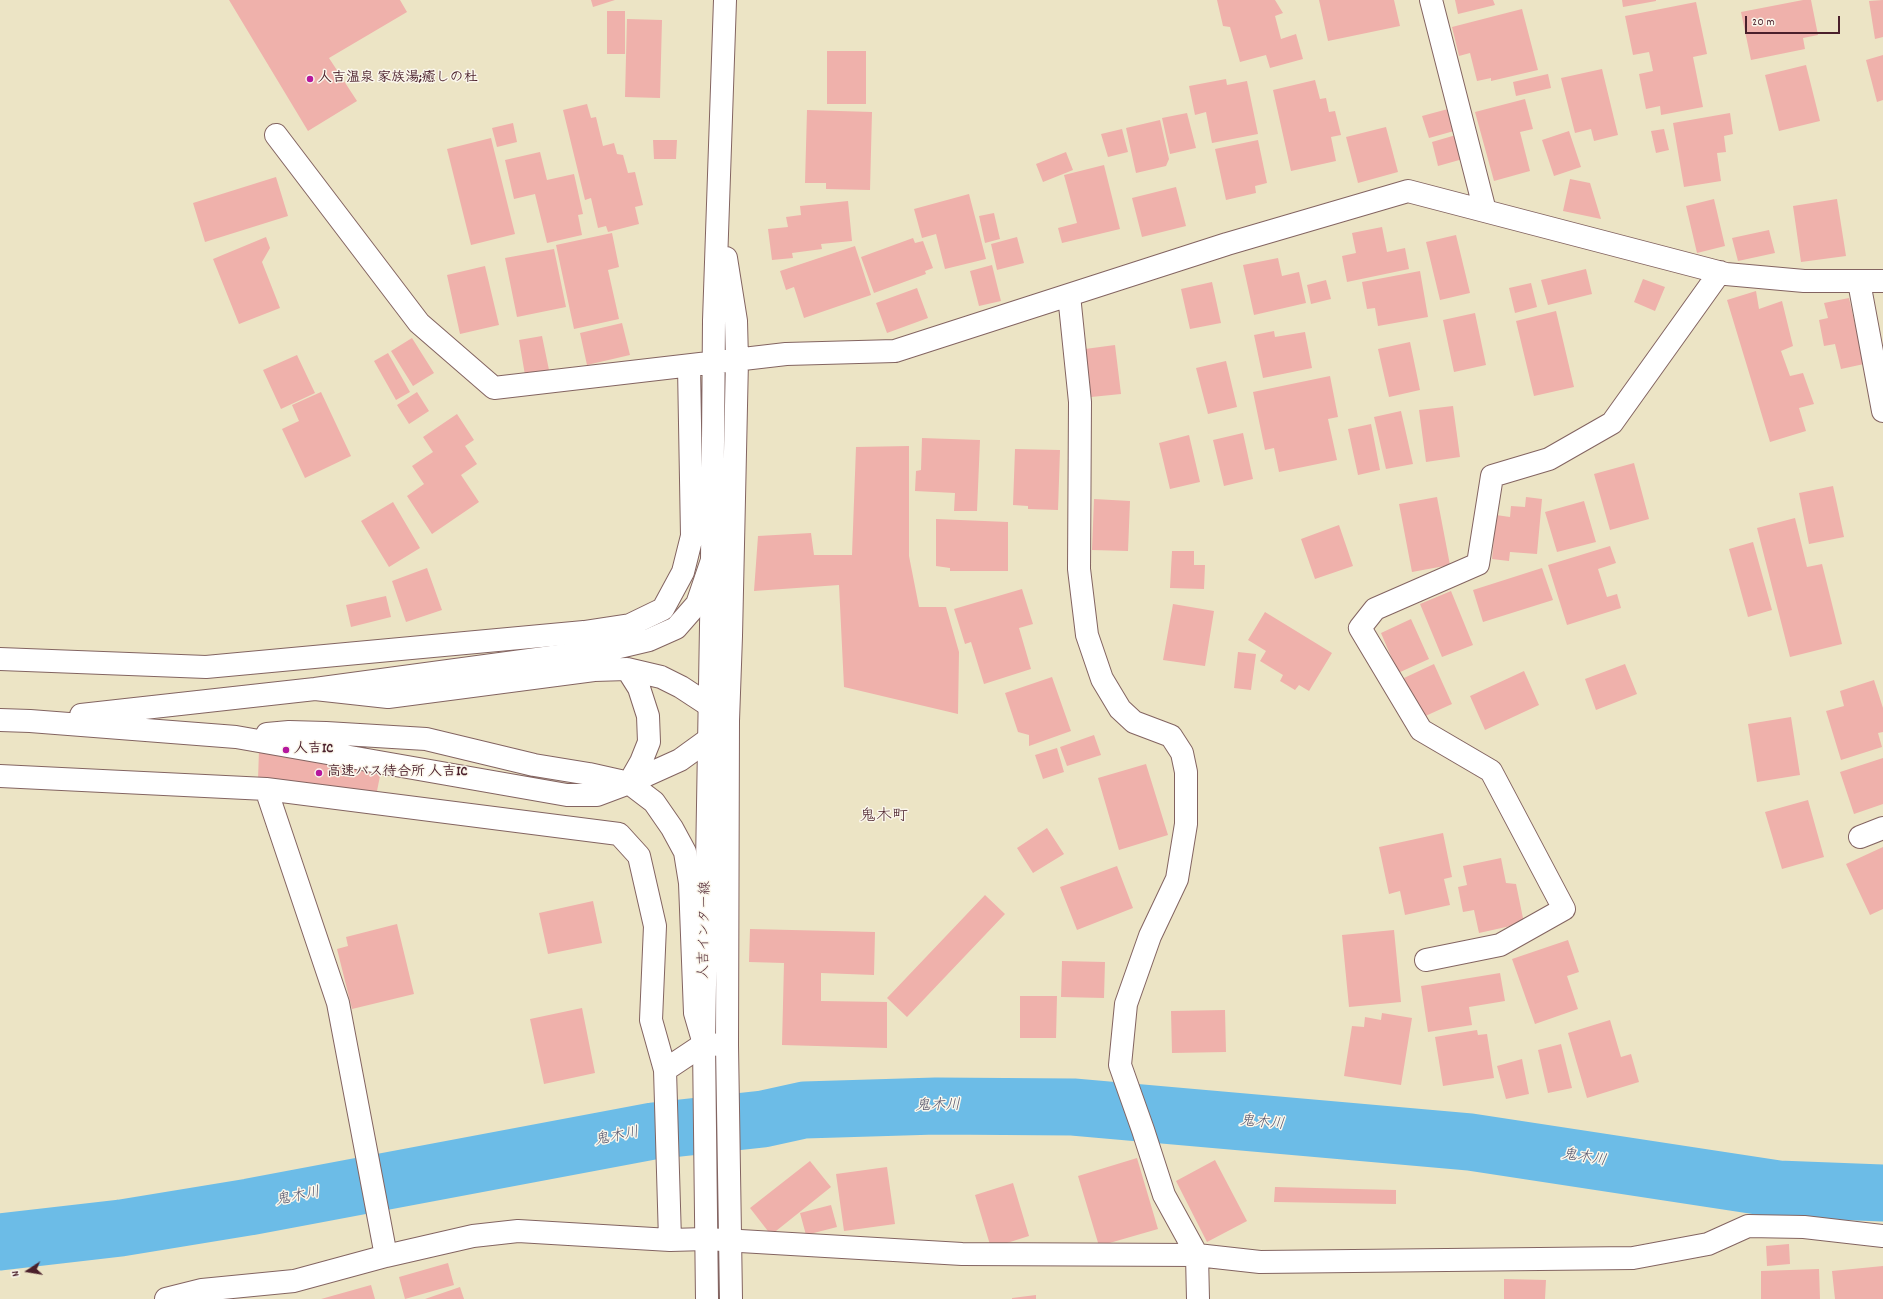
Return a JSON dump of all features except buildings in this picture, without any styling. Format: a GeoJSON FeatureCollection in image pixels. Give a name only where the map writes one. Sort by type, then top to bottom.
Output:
{"type":"FeatureCollection","features":[{"type":"Feature","properties":{"kind":"main road"},"geometry":{"type":"LineString","coordinates":[[719,210],[725,0]]}},
{"type":"Feature","properties":{"kind":"main road"},"geometry":{"type":"LineString","coordinates":[[1431,0],[1485,211]]}},
{"type":"Feature","properties":{"kind":"main road"},"geometry":{"type":"LineString","coordinates":[[276,135],[419,323],[494,388],[689,367],[714,362],[786,354],[895,351],[1227,244],[1408,191],[1720,272],[1804,281],[1883,281]]}},
{"type":"Feature","properties":{"kind":"main road","name":"人吉インター線"},"geometry":{"type":"LineString","coordinates":[[719,210],[736,321],[737,360],[728,721],[727,1077],[731,1299]]}},
{"type":"Feature","properties":{"kind":"main road","name":"人吉インター線"},"geometry":{"type":"LineString","coordinates":[[707,1299],[704,1044],[710,739],[714,362],[719,210]]}},
{"type":"Feature","properties":{"kind":"main road"},"geometry":{"type":"LineString","coordinates":[[1426,960],[1500,945],[1564,909],[1491,771],[1421,730],[1360,628],[1375,609],[1478,564],[1492,476],[1549,459],[1612,423],[1720,272]]}},
{"type":"Feature","properties":{"kind":"main road"},"geometry":{"type":"LineString","coordinates":[[1859,282],[1883,411]]}},
{"type":"Feature","properties":{"kind":"main road"},"geometry":{"type":"LineString","coordinates":[[1069,295],[1080,402],[1079,569],[1087,635],[1102,678],[1120,709],[1134,722],[1171,736],[1182,753],[1186,772],[1186,824],[1177,878],[1150,936],[1126,1004],[1120,1065],[1164,1195],[1197,1255],[1198,1299]]}},
{"type":"Feature","properties":{"kind":"main road"},"geometry":{"type":"LineString","coordinates":[[0,659],[206,667],[584,632],[630,625],[663,609],[683,572],[692,536],[689,367]]}},
{"type":"Feature","properties":{"kind":"main road"},"geometry":{"type":"LineString","coordinates":[[30,721],[315,689],[610,649],[649,640],[676,628],[697,604],[712,560]]}},
{"type":"Feature","properties":{"kind":"main road"},"geometry":{"type":"LineString","coordinates":[[0,720],[236,737],[567,795],[597,795],[629,783],[680,760],[710,739],[728,721],[710,706],[681,687],[661,677],[627,669],[594,670],[388,696],[315,689]]}},
{"type":"Feature","properties":{"kind":"main road"},"geometry":{"type":"LineString","coordinates":[[627,669],[639,688],[648,716],[649,742],[641,762],[629,783]]}},
{"type":"Feature","properties":{"kind":"main road"},"geometry":{"type":"LineString","coordinates":[[236,737],[290,732],[426,739],[534,764],[629,783],[654,802],[672,828],[684,852],[690,883],[695,1013],[704,1044]]}},
{"type":"Feature","properties":{"kind":"main road"},"geometry":{"type":"LineString","coordinates":[[0,776],[266,789],[619,834],[639,856],[655,926],[651,1020],[665,1070],[670,1240]]}},
{"type":"Feature","properties":{"kind":"main road"},"geometry":{"type":"LineString","coordinates":[[266,789],[338,1003],[386,1256]]}},
{"type":"Feature","properties":{"kind":"main road"},"geometry":{"type":"LineString","coordinates":[[1860,838],[1883,828]]}},
{"type":"Feature","properties":{"kind":"main road"},"geometry":{"type":"LineString","coordinates":[[665,1070],[704,1044],[727,1045]]}},
{"type":"Feature","properties":{"kind":"main road"},"geometry":{"type":"LineString","coordinates":[[166,1299],[202,1290],[294,1281],[386,1256],[473,1236],[518,1231],[670,1240],[706,1239],[731,1242],[962,1254],[1197,1255],[1260,1262],[1632,1258],[1708,1244],[1748,1226],[1804,1227],[1883,1236]]}},
{"type":"Feature","properties":{"kind":"waterway","name":"鬼木川"},"geometry":{"type":"LineString","coordinates":[[0,1242],[121,1228],[249,1207],[653,1131],[763,1119],[804,1110],[936,1106],[1073,1107],[1470,1142],[1778,1189],[1883,1193]]}},
{"type":"Feature","properties":{"kind":"place","name":"人吉温泉 家族湯;癒しの杜"},"geometry":{"type":"Point","coordinates":[310,79]}},
{"type":"Feature","properties":{"kind":"place","name":"人吉IC"},"geometry":{"type":"Point","coordinates":[286,750]}},
{"type":"Feature","properties":{"kind":"place","name":"高速バス待合所 人吉IC"},"geometry":{"type":"Point","coordinates":[319,773]}},
{"type":"Feature","properties":{"kind":"district","name":"鬼木町"},"geometry":{"type":"Point","coordinates":[884,818]}}]}
